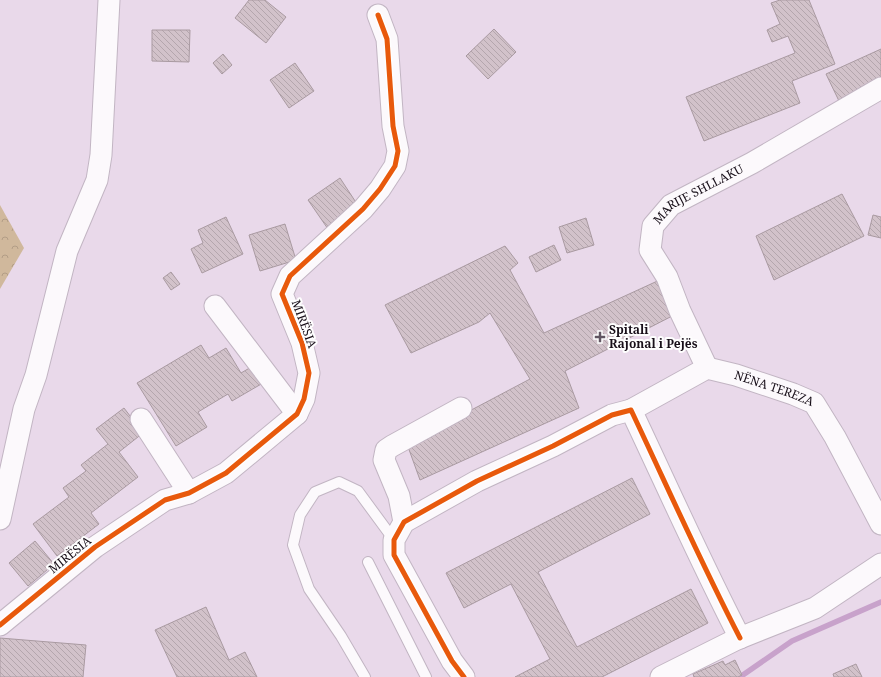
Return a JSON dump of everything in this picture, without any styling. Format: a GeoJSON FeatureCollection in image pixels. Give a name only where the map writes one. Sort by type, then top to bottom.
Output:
{"type":"FeatureCollection","features":[{"type":"Feature","properties":{"kind":"street"},"geometry":{"type":"LineString","coordinates":[[0,519],[24,410],[36,375],[67,251],[97,180],[101,155],[109,0]]}},
{"type":"Feature","properties":{"kind":"street","name":"MIRËSIA"},"geometry":{"type":"LineString","coordinates":[[0,625],[95,547],[165,500],[189,493],[226,473],[297,414],[304,399],[309,373],[302,343],[282,294],[290,276],[363,209],[380,189],[395,166],[398,151],[393,126],[387,39],[378,15]]}},
{"type":"Feature","properties":{"kind":"street","name":"MARIJE SHLLAKU"},"geometry":{"type":"LineString","coordinates":[[707,368],[680,311],[667,277],[650,250],[653,226],[671,205],[752,163],[881,88]]}},
{"type":"Feature","properties":{"kind":"street"},"geometry":{"type":"LineString","coordinates":[[215,306],[297,414]]}},
{"type":"Feature","properties":{"kind":"street"},"geometry":{"type":"LineString","coordinates":[[464,677],[452,661],[394,555],[394,540],[404,522],[477,481],[553,446],[612,415],[631,410],[707,368]]}},
{"type":"Feature","properties":{"kind":"street","name":"NËNA TEREZA"},"geometry":{"type":"LineString","coordinates":[[707,368],[743,377],[793,394],[814,403],[835,437],[881,524]]}},
{"type":"Feature","properties":{"kind":"street"},"geometry":{"type":"LineString","coordinates":[[404,522],[399,496],[384,460],[386,450],[461,408]]}},
{"type":"Feature","properties":{"kind":"street"},"geometry":{"type":"LineString","coordinates":[[631,410],[686,528],[740,638]]}},
{"type":"Feature","properties":{"kind":"street"},"geometry":{"type":"LineString","coordinates":[[141,419],[189,493]]}},
{"type":"Feature","properties":{"kind":"street"},"geometry":{"type":"LineString","coordinates":[[660,677],[740,638],[815,608],[881,564]]}},
{"type":"Feature","properties":{"kind":"lane"},"geometry":{"type":"LineString","coordinates":[[365,677],[341,636],[309,589],[293,545],[300,515],[315,492],[339,482],[358,491],[394,540]]}},
{"type":"Feature","properties":{"kind":"lane"},"geometry":{"type":"LineString","coordinates":[[368,562],[426,677]]}},
{"type":"Feature","properties":{"kind":"green space"},"geometry":{"type":"Polygon","coordinates":[[[0,205],[24,248],[0,289],[0,205]]]}},
{"type":"Feature","properties":{"kind":"building"},"geometry":{"type":"Polygon","coordinates":[[[249,0],[265,0],[286,17],[266,43],[235,18],[249,0]]]}},
{"type":"Feature","properties":{"kind":"building"},"geometry":{"type":"Polygon","coordinates":[[[780,0],[809,0],[835,64],[792,81],[800,103],[704,141],[686,97],[795,53],[788,36],[772,42],[767,30],[780,24],[771,3],[780,0]]]}},
{"type":"Feature","properties":{"kind":"building"},"geometry":{"type":"Polygon","coordinates":[[[494,29],[516,52],[488,79],[466,56],[494,29]]]}},
{"type":"Feature","properties":{"kind":"building"},"geometry":{"type":"Polygon","coordinates":[[[152,30],[190,30],[189,62],[152,61],[152,30]]]}},
{"type":"Feature","properties":{"kind":"building"},"geometry":{"type":"Polygon","coordinates":[[[881,49],[881,82],[839,101],[826,74],[881,49]]]}},
{"type":"Feature","properties":{"kind":"building"},"geometry":{"type":"Polygon","coordinates":[[[223,54],[232,65],[222,74],[213,63],[223,54]]]}},
{"type":"Feature","properties":{"kind":"building"},"geometry":{"type":"Polygon","coordinates":[[[295,63],[314,91],[289,108],[270,80],[295,63]]]}},
{"type":"Feature","properties":{"kind":"building"},"geometry":{"type":"Polygon","coordinates":[[[340,178],[359,207],[328,229],[308,200],[340,178]]]}},
{"type":"Feature","properties":{"kind":"building"},"geometry":{"type":"Polygon","coordinates":[[[842,194],[864,236],[774,280],[756,236],[842,194]]]}},
{"type":"Feature","properties":{"kind":"building"},"geometry":{"type":"Polygon","coordinates":[[[873,215],[881,217],[881,238],[868,235],[873,215]]]}},
{"type":"Feature","properties":{"kind":"building"},"geometry":{"type":"Polygon","coordinates":[[[226,217],[243,254],[202,273],[191,249],[203,243],[198,230],[226,217]]]}},
{"type":"Feature","properties":{"kind":"building"},"geometry":{"type":"Polygon","coordinates":[[[586,218],[594,245],[567,253],[559,227],[586,218]]]}},
{"type":"Feature","properties":{"kind":"building"},"geometry":{"type":"Polygon","coordinates":[[[285,224],[296,260],[260,271],[249,235],[285,224]]]}},
{"type":"Feature","properties":{"kind":"building"},"geometry":{"type":"Polygon","coordinates":[[[554,245],[561,260],[536,272],[529,257],[554,245]]]}},
{"type":"Feature","properties":{"kind":"building"},"geometry":{"type":"Polygon","coordinates":[[[505,246],[518,263],[510,270],[544,333],[664,278],[678,313],[565,371],[579,408],[420,480],[407,444],[530,379],[490,313],[479,322],[411,353],[385,305],[505,246]]]}},
{"type":"Feature","properties":{"kind":"building"},"geometry":{"type":"Polygon","coordinates":[[[171,272],[180,284],[171,290],[163,278],[171,272]]]}},
{"type":"Feature","properties":{"kind":"building"},"geometry":{"type":"Polygon","coordinates":[[[201,345],[209,358],[226,348],[241,373],[253,366],[263,383],[232,401],[228,394],[198,412],[207,427],[176,446],[137,383],[201,345]]]}},
{"type":"Feature","properties":{"kind":"building"},"geometry":{"type":"Polygon","coordinates":[[[124,408],[143,433],[119,452],[138,477],[91,513],[99,524],[57,556],[33,524],[69,497],[63,488],[86,471],[81,465],[108,444],[96,429],[124,408]]]}},
{"type":"Feature","properties":{"kind":"building"},"geometry":{"type":"Polygon","coordinates":[[[632,478],[650,514],[538,572],[577,647],[691,589],[708,623],[602,677],[515,677],[550,659],[511,584],[464,608],[446,573],[632,478]]]}},
{"type":"Feature","properties":{"kind":"building"},"geometry":{"type":"Polygon","coordinates":[[[35,541],[54,564],[28,586],[9,563],[35,541]]]}},
{"type":"Feature","properties":{"kind":"building"},"geometry":{"type":"Polygon","coordinates":[[[206,607],[229,660],[245,652],[257,677],[177,677],[155,630],[206,607]]]}},
{"type":"Feature","properties":{"kind":"building"},"geometry":{"type":"Polygon","coordinates":[[[0,638],[86,645],[83,677],[0,677],[0,638]]]}},
{"type":"Feature","properties":{"kind":"building"},"geometry":{"type":"Polygon","coordinates":[[[735,660],[742,675],[738,677],[694,677],[693,674],[723,661],[725,665],[735,660]]]}},
{"type":"Feature","properties":{"kind":"building"},"geometry":{"type":"Polygon","coordinates":[[[856,664],[862,677],[834,677],[833,674],[856,664]]]}},
{"type":"Feature","properties":{"kind":"waterway"},"geometry":{"type":"LineString","coordinates":[[740,677],[792,641],[881,602]]}},
{"type":"Feature","properties":{"kind":"cycle path"},"geometry":{"type":"LineString","coordinates":[[0,625],[95,547],[165,500],[189,493],[226,473],[297,414],[304,399],[309,373],[302,343],[282,294],[290,276],[363,209],[380,189],[395,166],[398,151],[393,126],[387,39],[378,15]]}},
{"type":"Feature","properties":{"kind":"cycle path"},"geometry":{"type":"LineString","coordinates":[[464,677],[452,661],[394,555],[394,540],[404,522],[477,481],[553,446],[612,415],[631,410],[698,553],[740,638]]}},
{"type":"Feature","properties":{"kind":"place","name":"Spitali Rajonal i Pejës"},"geometry":{"type":"Point","coordinates":[600,337]}}]}
